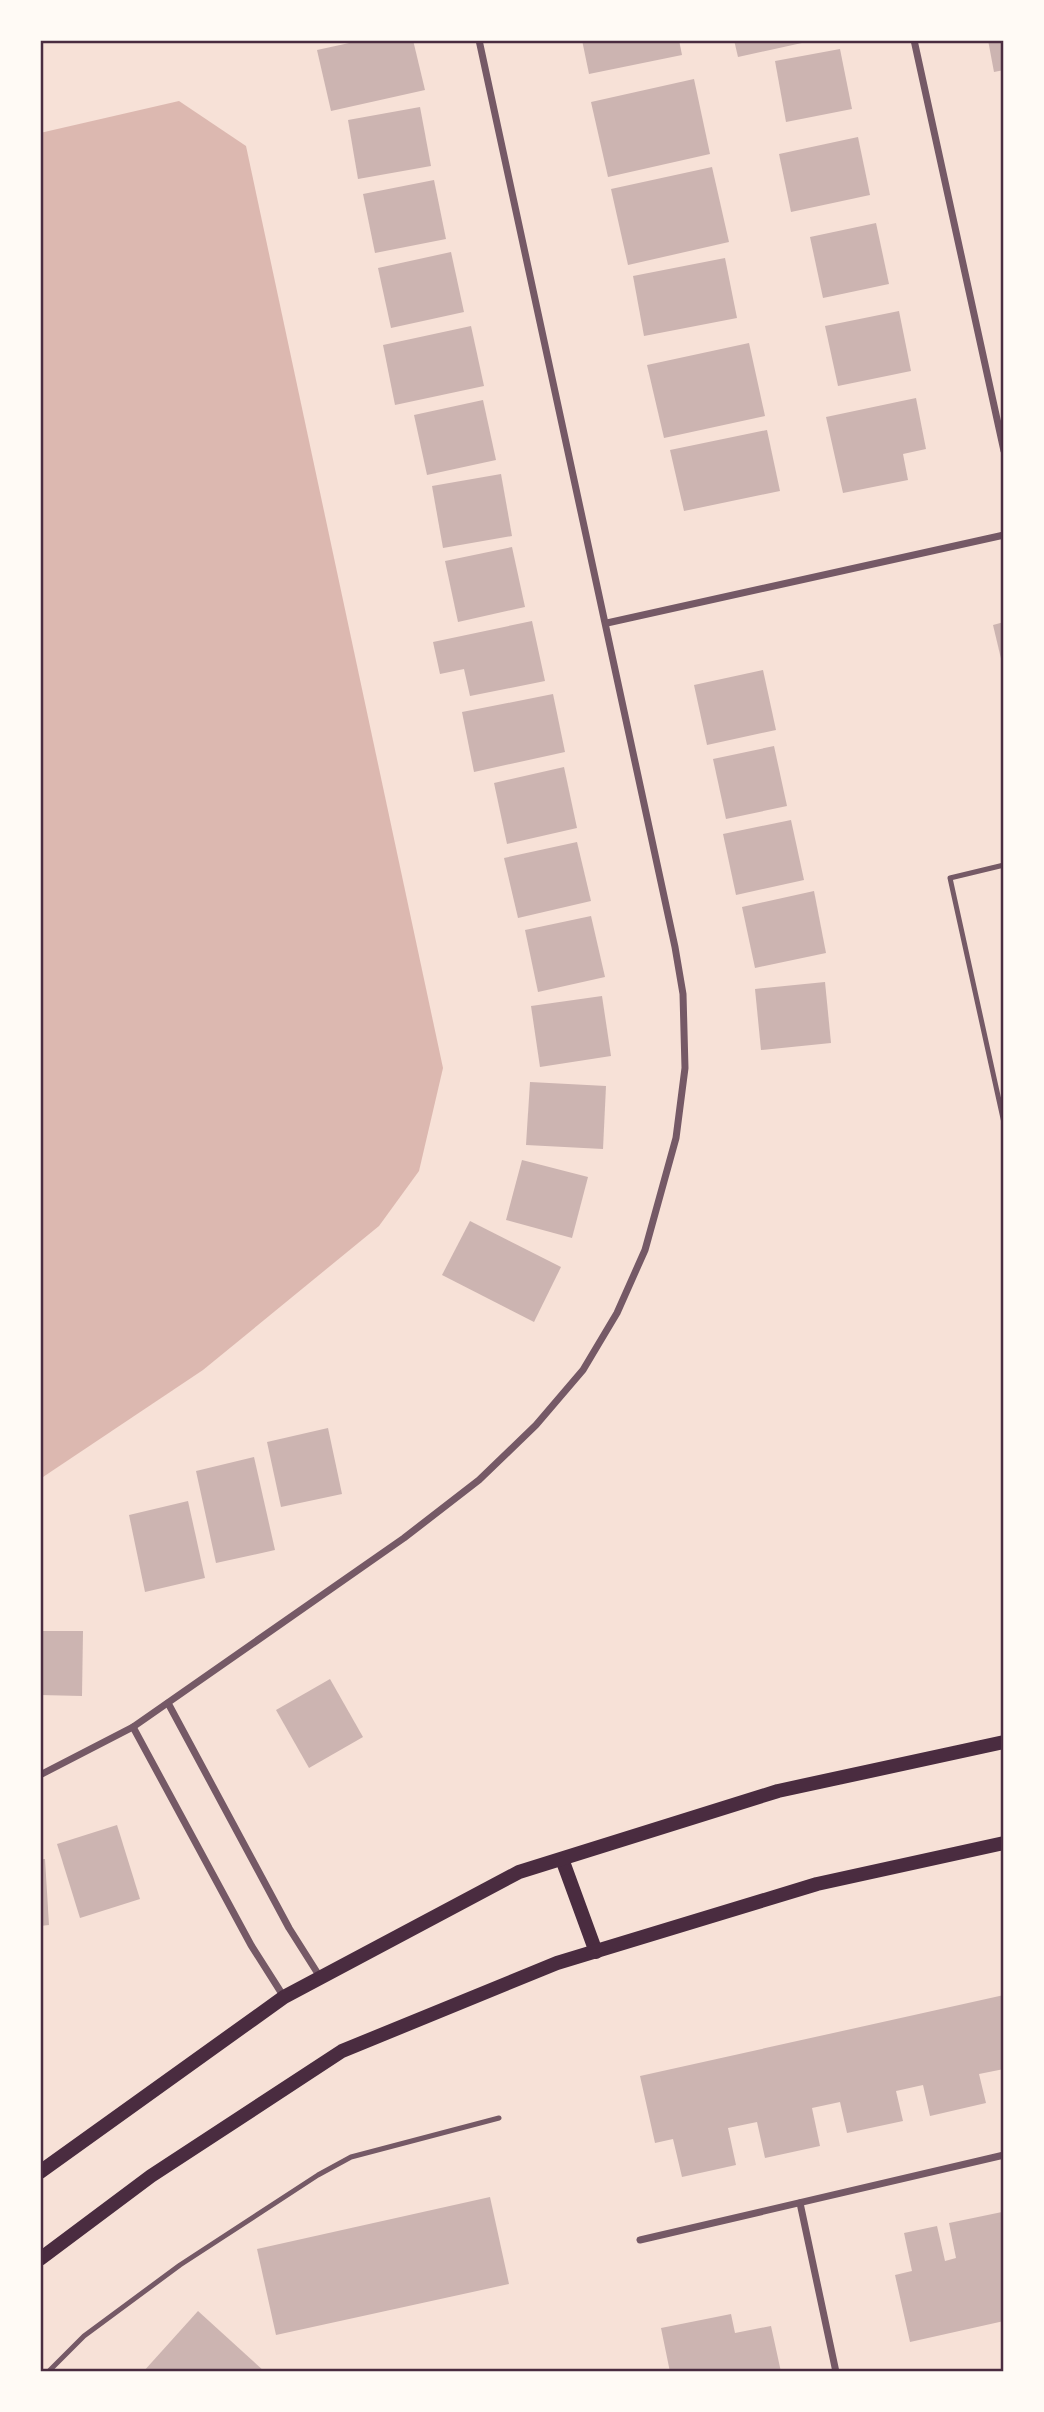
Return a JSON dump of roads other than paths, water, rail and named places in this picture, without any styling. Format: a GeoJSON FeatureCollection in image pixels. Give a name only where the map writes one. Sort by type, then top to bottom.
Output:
{"type":"FeatureCollection","features":[{"type":"Feature","properties":{"kind":"main road"},"geometry":{"type":"LineString","coordinates":[[40,2172],[284,1997],[519,1872],[779,1791],[1004,1742]]}},
{"type":"Feature","properties":{"kind":"main road"},"geometry":{"type":"LineString","coordinates":[[40,2259],[151,2176],[342,2051],[557,1963],[817,1884],[1004,1843]]}},
{"type":"Feature","properties":{"kind":"main road"},"geometry":{"type":"LineString","coordinates":[[562,1859],[596,1952]]}},
{"type":"Feature","properties":{"kind":"street"},"geometry":{"type":"LineString","coordinates":[[40,1775],[133,1727],[404,1538],[479,1480],[536,1425],[583,1370],[617,1313],[645,1250],[659,1208],[676,1138],[685,1068],[683,994],[607,622],[479,40]]}},
{"type":"Feature","properties":{"kind":"street"},"geometry":{"type":"LineString","coordinates":[[914,40],[1004,451]]}},
{"type":"Feature","properties":{"kind":"street"},"geometry":{"type":"LineString","coordinates":[[607,622],[1004,534]]}},
{"type":"Feature","properties":{"kind":"street"},"geometry":{"type":"LineString","coordinates":[[168,1703],[289,1928],[320,1977]]}},
{"type":"Feature","properties":{"kind":"street"},"geometry":{"type":"LineString","coordinates":[[133,1727],[251,1945],[284,1997]]}},
{"type":"Feature","properties":{"kind":"street"},"geometry":{"type":"LineString","coordinates":[[640,2240],[1004,2155]]}},
{"type":"Feature","properties":{"kind":"street"},"geometry":{"type":"LineString","coordinates":[[800,2203],[836,2372]]}},
{"type":"Feature","properties":{"kind":"lane"},"geometry":{"type":"LineString","coordinates":[[1004,865],[950,878],[1004,1123]]}},
{"type":"Feature","properties":{"kind":"lane"},"geometry":{"type":"LineString","coordinates":[[48,2372],[84,2336],[180,2265],[318,2175],[351,2157],[499,2118]]}}]}
